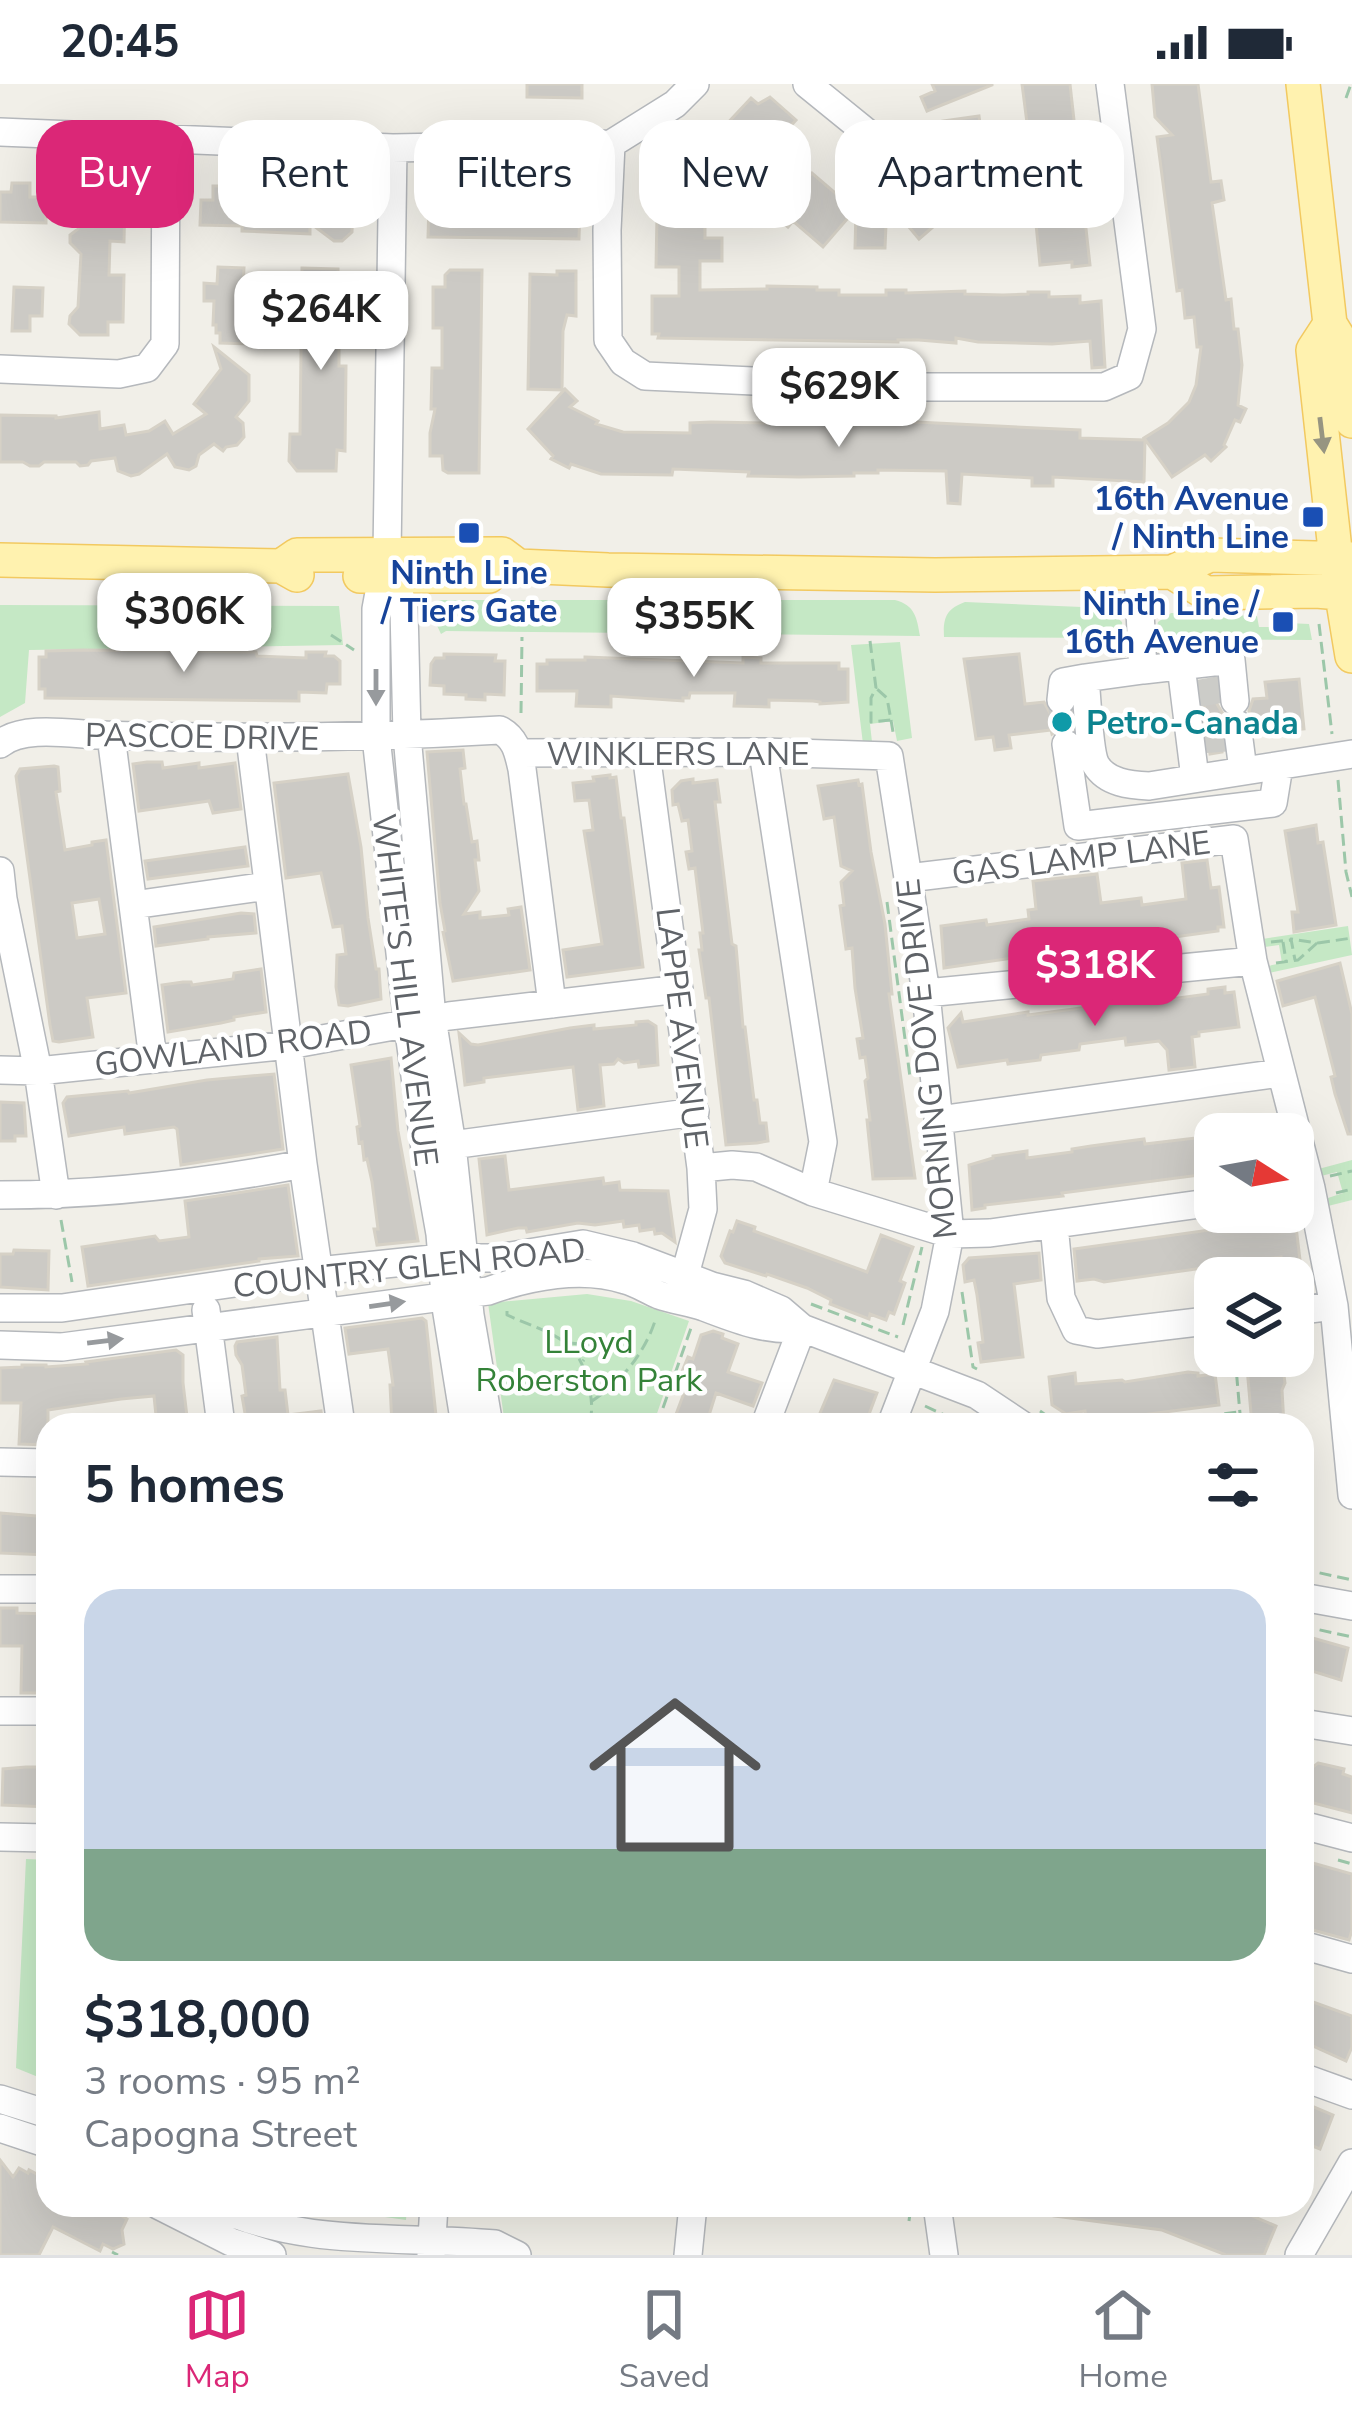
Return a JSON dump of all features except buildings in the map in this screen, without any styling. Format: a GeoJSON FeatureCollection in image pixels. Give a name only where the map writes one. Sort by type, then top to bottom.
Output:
{"type":"FeatureCollection","features":[{"type":"Feature","properties":{"kind":"main road"},"geometry":{"type":"LineString","coordinates":[[1303,84],[1330,324],[1343,345],[1352,421]]}},
{"type":"Feature","properties":{"kind":"main road"},"geometry":{"type":"LineString","coordinates":[[1330,324],[1313,350],[1344,559],[1352,656]]}},
{"type":"Feature","properties":{"kind":"main road"},"geometry":{"type":"LineString","coordinates":[[0,560],[281,566],[297,555],[388,569],[502,554],[518,566],[934,575],[1155,573],[1210,555],[1344,559]]}},
{"type":"Feature","properties":{"kind":"main road"},"geometry":{"type":"LineString","coordinates":[[1155,573],[1206,593],[1348,594]]}},
{"type":"Feature","properties":{"kind":"street"},"geometry":{"type":"LineString","coordinates":[[615,142],[675,104],[694,84]]}},
{"type":"Feature","properties":{"kind":"street"},"geometry":{"type":"LineString","coordinates":[[807,84],[852,120]]}},
{"type":"Feature","properties":{"kind":"street"},"geometry":{"type":"LineString","coordinates":[[607,228],[608,340],[623,362],[645,376],[879,386],[1104,387],[1129,376],[1142,329],[1110,84]]}},
{"type":"Feature","properties":{"kind":"street"},"geometry":{"type":"LineString","coordinates":[[0,132],[36,133]]}},
{"type":"Feature","properties":{"kind":"street"},"geometry":{"type":"LineString","coordinates":[[194,139],[414,148]]}},
{"type":"Feature","properties":{"kind":"street"},"geometry":{"type":"LineString","coordinates":[[388,569],[393,148]]}},
{"type":"Feature","properties":{"kind":"street"},"geometry":{"type":"LineString","coordinates":[[0,369],[119,374],[148,368],[165,344],[166,228]]}},
{"type":"Feature","properties":{"kind":"street","name":"WHITE'S HILL AVENUE"},"geometry":{"type":"LineString","coordinates":[[388,569],[404,609],[420,1022]]}},
{"type":"Feature","properties":{"kind":"street","name":"WHITE'S HILL AVENUE"},"geometry":{"type":"LineString","coordinates":[[388,569],[376,609],[376,737],[458,1294],[470,1315],[487,1413]]}},
{"type":"Feature","properties":{"kind":"street"},"geometry":{"type":"LineString","coordinates":[[1143,670],[1155,573]]}},
{"type":"Feature","properties":{"kind":"street"},"geometry":{"type":"LineString","coordinates":[[1061,700],[1064,682],[1231,660],[1223,720],[1195,778]]}},
{"type":"Feature","properties":{"kind":"street"},"geometry":{"type":"LineString","coordinates":[[1181,666],[1190,695],[1223,720],[1243,770]]}},
{"type":"Feature","properties":{"kind":"street"},"geometry":{"type":"LineString","coordinates":[[1085,678],[1095,764],[1125,785],[1149,786],[1352,754]]}},
{"type":"Feature","properties":{"kind":"street","name":"WINKLERS LANE"},"geometry":{"type":"LineString","coordinates":[[407,736],[500,730],[510,735],[518,753],[892,750]]}},
{"type":"Feature","properties":{"kind":"street","name":"PASCOE DRIVE"},"geometry":{"type":"LineString","coordinates":[[0,744],[31,732],[250,738],[407,736]]}},
{"type":"Feature","properties":{"kind":"street"},"geometry":{"type":"LineString","coordinates":[[111,736],[153,1059]]}},
{"type":"Feature","properties":{"kind":"street"},"geometry":{"type":"LineString","coordinates":[[250,738],[302,1164],[340,1413]]}},
{"type":"Feature","properties":{"kind":"street"},"geometry":{"type":"LineString","coordinates":[[1066,744],[1078,826],[1273,803],[1279,766]]}},
{"type":"Feature","properties":{"kind":"street","name":"MORNING DOVE DRIVE"},"geometry":{"type":"LineString","coordinates":[[892,750],[926,993],[950,1234],[935,1311],[896,1413]]}},
{"type":"Feature","properties":{"kind":"street"},"geometry":{"type":"LineString","coordinates":[[763,752],[823,1142],[813,1192]]}},
{"type":"Feature","properties":{"kind":"street"},"geometry":{"type":"LineString","coordinates":[[518,753],[552,1004]]}},
{"type":"Feature","properties":{"kind":"street","name":"LAPPE AVENUE"},"geometry":{"type":"LineString","coordinates":[[646,753],[701,1168],[703,1209],[681,1294]]}},
{"type":"Feature","properties":{"kind":"street"},"geometry":{"type":"LineString","coordinates":[[1073,789],[1095,764]]}},
{"type":"Feature","properties":{"kind":"street","name":"GAS LAMP LANE"},"geometry":{"type":"LineString","coordinates":[[908,878],[1234,839],[1253,957],[1293,1113]]}},
{"type":"Feature","properties":{"kind":"street"},"geometry":{"type":"LineString","coordinates":[[0,871],[56,1195]]}},
{"type":"Feature","properties":{"kind":"street"},"geometry":{"type":"LineString","coordinates":[[133,904],[268,886]]}},
{"type":"Feature","properties":{"kind":"street"},"geometry":{"type":"LineString","coordinates":[[926,993],[1253,957]]}},
{"type":"Feature","properties":{"kind":"street","name":"GOWLAND ROAD"},"geometry":{"type":"LineString","coordinates":[[0,1070],[38,1071],[290,1045],[420,1022],[679,988]]}},
{"type":"Feature","properties":{"kind":"street"},"geometry":{"type":"LineString","coordinates":[[938,1120],[1281,1073]]}},
{"type":"Feature","properties":{"kind":"street"},"geometry":{"type":"LineString","coordinates":[[438,1147],[694,1112]]}},
{"type":"Feature","properties":{"kind":"street"},"geometry":{"type":"LineString","coordinates":[[0,1195],[56,1195],[248,1175],[302,1164]]}},
{"type":"Feature","properties":{"kind":"street"},"geometry":{"type":"LineString","coordinates":[[701,1168],[757,1167],[813,1192],[950,1234],[991,1233],[1194,1205]]}},
{"type":"Feature","properties":{"kind":"street","name":"GAS LAMP LANE"},"geometry":{"type":"LineString","coordinates":[[1314,1190],[1334,1306],[1352,1495]]}},
{"type":"Feature","properties":{"kind":"street"},"geometry":{"type":"LineString","coordinates":[[1054,1225],[1061,1298],[1076,1330],[1097,1334],[1194,1322]]}},
{"type":"Feature","properties":{"kind":"street","name":"COUNTRY GLEN ROAD"},"geometry":{"type":"LineString","coordinates":[[0,1308],[62,1308],[319,1271],[498,1258],[583,1244],[633,1256],[681,1294]]}},
{"type":"Feature","properties":{"kind":"street","name":"COUNTRY GLEN ROAD"},"geometry":{"type":"LineString","coordinates":[[0,1345],[62,1347],[488,1291],[557,1274],[590,1273],[681,1294],[780,1330],[802,1328],[977,1395],[1004,1413]]}},
{"type":"Feature","properties":{"kind":"street"},"geometry":{"type":"LineString","coordinates":[[203,1288],[219,1413]]}},
{"type":"Feature","properties":{"kind":"street","name":"WHITE'S HILL AVENUE"},"geometry":{"type":"LineString","coordinates":[[458,1294],[446,1307],[462,1413]]}},
{"type":"Feature","properties":{"kind":"street"},"geometry":{"type":"LineString","coordinates":[[1314,1308],[1334,1306]]}},
{"type":"Feature","properties":{"kind":"street"},"geometry":{"type":"LineString","coordinates":[[770,1413],[802,1328]]}},
{"type":"Feature","properties":{"kind":"street"},"geometry":{"type":"LineString","coordinates":[[0,1462],[36,1463]]}},
{"type":"Feature","properties":{"kind":"street"},"geometry":{"type":"LineString","coordinates":[[0,1589],[36,1589]]}},
{"type":"Feature","properties":{"kind":"street"},"geometry":{"type":"LineString","coordinates":[[1314,1599],[1352,1606]]}},
{"type":"Feature","properties":{"kind":"street"},"geometry":{"type":"LineString","coordinates":[[0,1711],[36,1712]]}},
{"type":"Feature","properties":{"kind":"street"},"geometry":{"type":"LineString","coordinates":[[1314,1725],[1352,1731]]}},
{"type":"Feature","properties":{"kind":"street"},"geometry":{"type":"LineString","coordinates":[[1314,1828],[1352,1838]]}},
{"type":"Feature","properties":{"kind":"street"},"geometry":{"type":"LineString","coordinates":[[0,1837],[36,1838]]}},
{"type":"Feature","properties":{"kind":"street"},"geometry":{"type":"LineString","coordinates":[[1314,1948],[1352,1959]]}},
{"type":"Feature","properties":{"kind":"street"},"geometry":{"type":"LineString","coordinates":[[1314,2081],[1352,2095]]}},
{"type":"Feature","properties":{"kind":"street"},"geometry":{"type":"LineString","coordinates":[[0,2098],[36,2110]]}},
{"type":"Feature","properties":{"kind":"street"},"geometry":{"type":"LineString","coordinates":[[0,2128],[36,2140]]}},
{"type":"Feature","properties":{"kind":"street"},"geometry":{"type":"LineString","coordinates":[[1314,2205],[1352,2163]]}},
{"type":"Feature","properties":{"kind":"street"},"geometry":{"type":"LineString","coordinates":[[182,2217],[231,2242],[272,2255]]}},
{"type":"Feature","properties":{"kind":"street"},"geometry":{"type":"LineString","coordinates":[[238,2217],[300,2234],[431,2248],[495,2244],[517,2255]]}},
{"type":"Feature","properties":{"kind":"street"},"geometry":{"type":"LineString","coordinates":[[431,2248],[433,2217]]}},
{"type":"Feature","properties":{"kind":"street"},"geometry":{"type":"LineString","coordinates":[[688,2255],[692,2217]]}},
{"type":"Feature","properties":{"kind":"street"},"geometry":{"type":"LineString","coordinates":[[939,2217],[944,2255]]}},
{"type":"Feature","properties":{"kind":"street"},"geometry":{"type":"LineString","coordinates":[[1299,2255],[1310,2217]]}},
{"type":"Feature","properties":{"kind":"path"},"geometry":{"type":"LineString","coordinates":[[1346,98],[1351,84]]}},
{"type":"Feature","properties":{"kind":"path"},"geometry":{"type":"LineString","coordinates":[[332,635],[354,650]]}},
{"type":"Feature","properties":{"kind":"path"},"geometry":{"type":"LineString","coordinates":[[518,753],[522,637]]}},
{"type":"Feature","properties":{"kind":"path"},"geometry":{"type":"LineString","coordinates":[[871,641],[876,688],[871,698],[872,722],[891,719]]}},
{"type":"Feature","properties":{"kind":"path"},"geometry":{"type":"LineString","coordinates":[[876,688],[887,698],[892,750]]}},
{"type":"Feature","properties":{"kind":"path"},"geometry":{"type":"LineString","coordinates":[[1253,957],[1282,941],[1352,938]]}},
{"type":"Feature","properties":{"kind":"path"},"geometry":{"type":"LineString","coordinates":[[1291,940],[1295,960]]}},
{"type":"Feature","properties":{"kind":"path"},"geometry":{"type":"LineString","coordinates":[[1282,941],[1286,962]]}},
{"type":"Feature","properties":{"kind":"path"},"geometry":{"type":"LineString","coordinates":[[1253,957],[1286,962],[1317,943]]}},
{"type":"Feature","properties":{"kind":"path"},"geometry":{"type":"LineString","coordinates":[[1314,1184],[1352,1171]]}},
{"type":"Feature","properties":{"kind":"path"},"geometry":{"type":"LineString","coordinates":[[1340,1192],[1352,1189]]}},
{"type":"Feature","properties":{"kind":"path"},"geometry":{"type":"LineString","coordinates":[[56,1195],[75,1299]]}},
{"type":"Feature","properties":{"kind":"path"},"geometry":{"type":"LineString","coordinates":[[592,1401],[634,1364],[681,1294]]}},
{"type":"Feature","properties":{"kind":"path"},"geometry":{"type":"LineString","coordinates":[[659,1413],[681,1294]]}},
{"type":"Feature","properties":{"kind":"path"},"geometry":{"type":"LineString","coordinates":[[508,1301],[507,1315],[568,1343],[588,1345],[589,1356],[582,1362]]}},
{"type":"Feature","properties":{"kind":"path"},"geometry":{"type":"LineString","coordinates":[[568,1343],[582,1362],[590,1413]]}},
{"type":"Feature","properties":{"kind":"path"},"geometry":{"type":"LineString","coordinates":[[1231,1413],[1239,1412],[1236,1377]]}},
{"type":"Feature","properties":{"kind":"path"},"geometry":{"type":"LineString","coordinates":[[918,1402],[941,1413]]}},
{"type":"Feature","properties":{"kind":"path"},"geometry":{"type":"LineString","coordinates":[[1314,1572],[1352,1580]]}},
{"type":"Feature","properties":{"kind":"path"},"geometry":{"type":"LineString","coordinates":[[1314,1629],[1352,1637]]}},
{"type":"Feature","properties":{"kind":"path"},"geometry":{"type":"LineString","coordinates":[[909,2221],[910,2217]]}},
{"type":"Feature","properties":{"kind":"path"},"geometry":{"type":"LineString","coordinates":[[112,2252],[118,2255]]}},
{"type":"Feature","properties":{"kind":"green space"},"geometry":{"type":"Polygon","coordinates":[[[895,600],[911,609],[920,636],[441,634],[431,613],[436,601],[895,600]]]}},
{"type":"Feature","properties":{"kind":"green space"},"geometry":{"type":"Polygon","coordinates":[[[965,602],[1106,608],[1122,622],[1123,638],[944,637],[947,615],[965,602]]]}},
{"type":"Feature","properties":{"kind":"green space"},"geometry":{"type":"Polygon","coordinates":[[[0,605],[339,606],[343,645],[29,650],[25,703],[0,717],[0,605]]]}},
{"type":"Feature","properties":{"kind":"green space"},"geometry":{"type":"Polygon","coordinates":[[[1171,613],[1257,616],[1259,627],[1309,624],[1312,640],[1154,639],[1158,622],[1171,613]]]}},
{"type":"Feature","properties":{"kind":"green space"},"geometry":{"type":"Polygon","coordinates":[[[900,642],[912,738],[897,741],[893,721],[870,724],[872,742],[863,744],[851,645],[900,642]]]}},
{"type":"Feature","properties":{"kind":"green space"},"geometry":{"type":"Polygon","coordinates":[[[1348,926],[1352,955],[1260,975],[1259,968],[1282,963],[1279,945],[1257,948],[1256,940],[1348,926]]]}},
{"type":"Feature","properties":{"kind":"green space"},"geometry":{"type":"Polygon","coordinates":[[[1352,1160],[1352,1200],[1320,1208],[1319,1201],[1343,1193],[1337,1172],[1314,1178],[1314,1170],[1352,1160]]]}},
{"type":"Feature","properties":{"kind":"green space","name":"LLoyd Roberston Park"},"geometry":{"type":"Polygon","coordinates":[[[587,1294],[631,1301],[689,1321],[657,1413],[503,1413],[488,1303],[587,1294]]]}},
{"type":"Feature","properties":{"kind":"green space"},"geometry":{"type":"Polygon","coordinates":[[[26,1859],[36,1859],[36,2076],[16,2068],[26,1859]]]}},
{"type":"Feature","properties":{"kind":"tunnel"},"geometry":{"type":"LineString","coordinates":[[1195,694],[1223,689]]}},
{"type":"Feature","properties":{"kind":"tunnel"},"geometry":{"type":"LineString","coordinates":[[1061,700],[1066,744]]}},
{"type":"Feature","properties":{"kind":"tunnel"},"geometry":{"type":"LineString","coordinates":[[1199,740],[1227,738]]}},
{"type":"Feature","properties":{"kind":"place","name":"16th Avenue / Ninth Line"},"geometry":{"type":"Point","coordinates":[1313,517]}},
{"type":"Feature","properties":{"kind":"place","name":"Ninth Line / Tiers Gate"},"geometry":{"type":"Point","coordinates":[469,533]}},
{"type":"Feature","properties":{"kind":"place","name":"Ninth Line / 16th Avenue"},"geometry":{"type":"Point","coordinates":[1283,622]}},
{"type":"Feature","properties":{"kind":"place","name":"Petro-Canada"},"geometry":{"type":"Point","coordinates":[1062,722]}}]}
